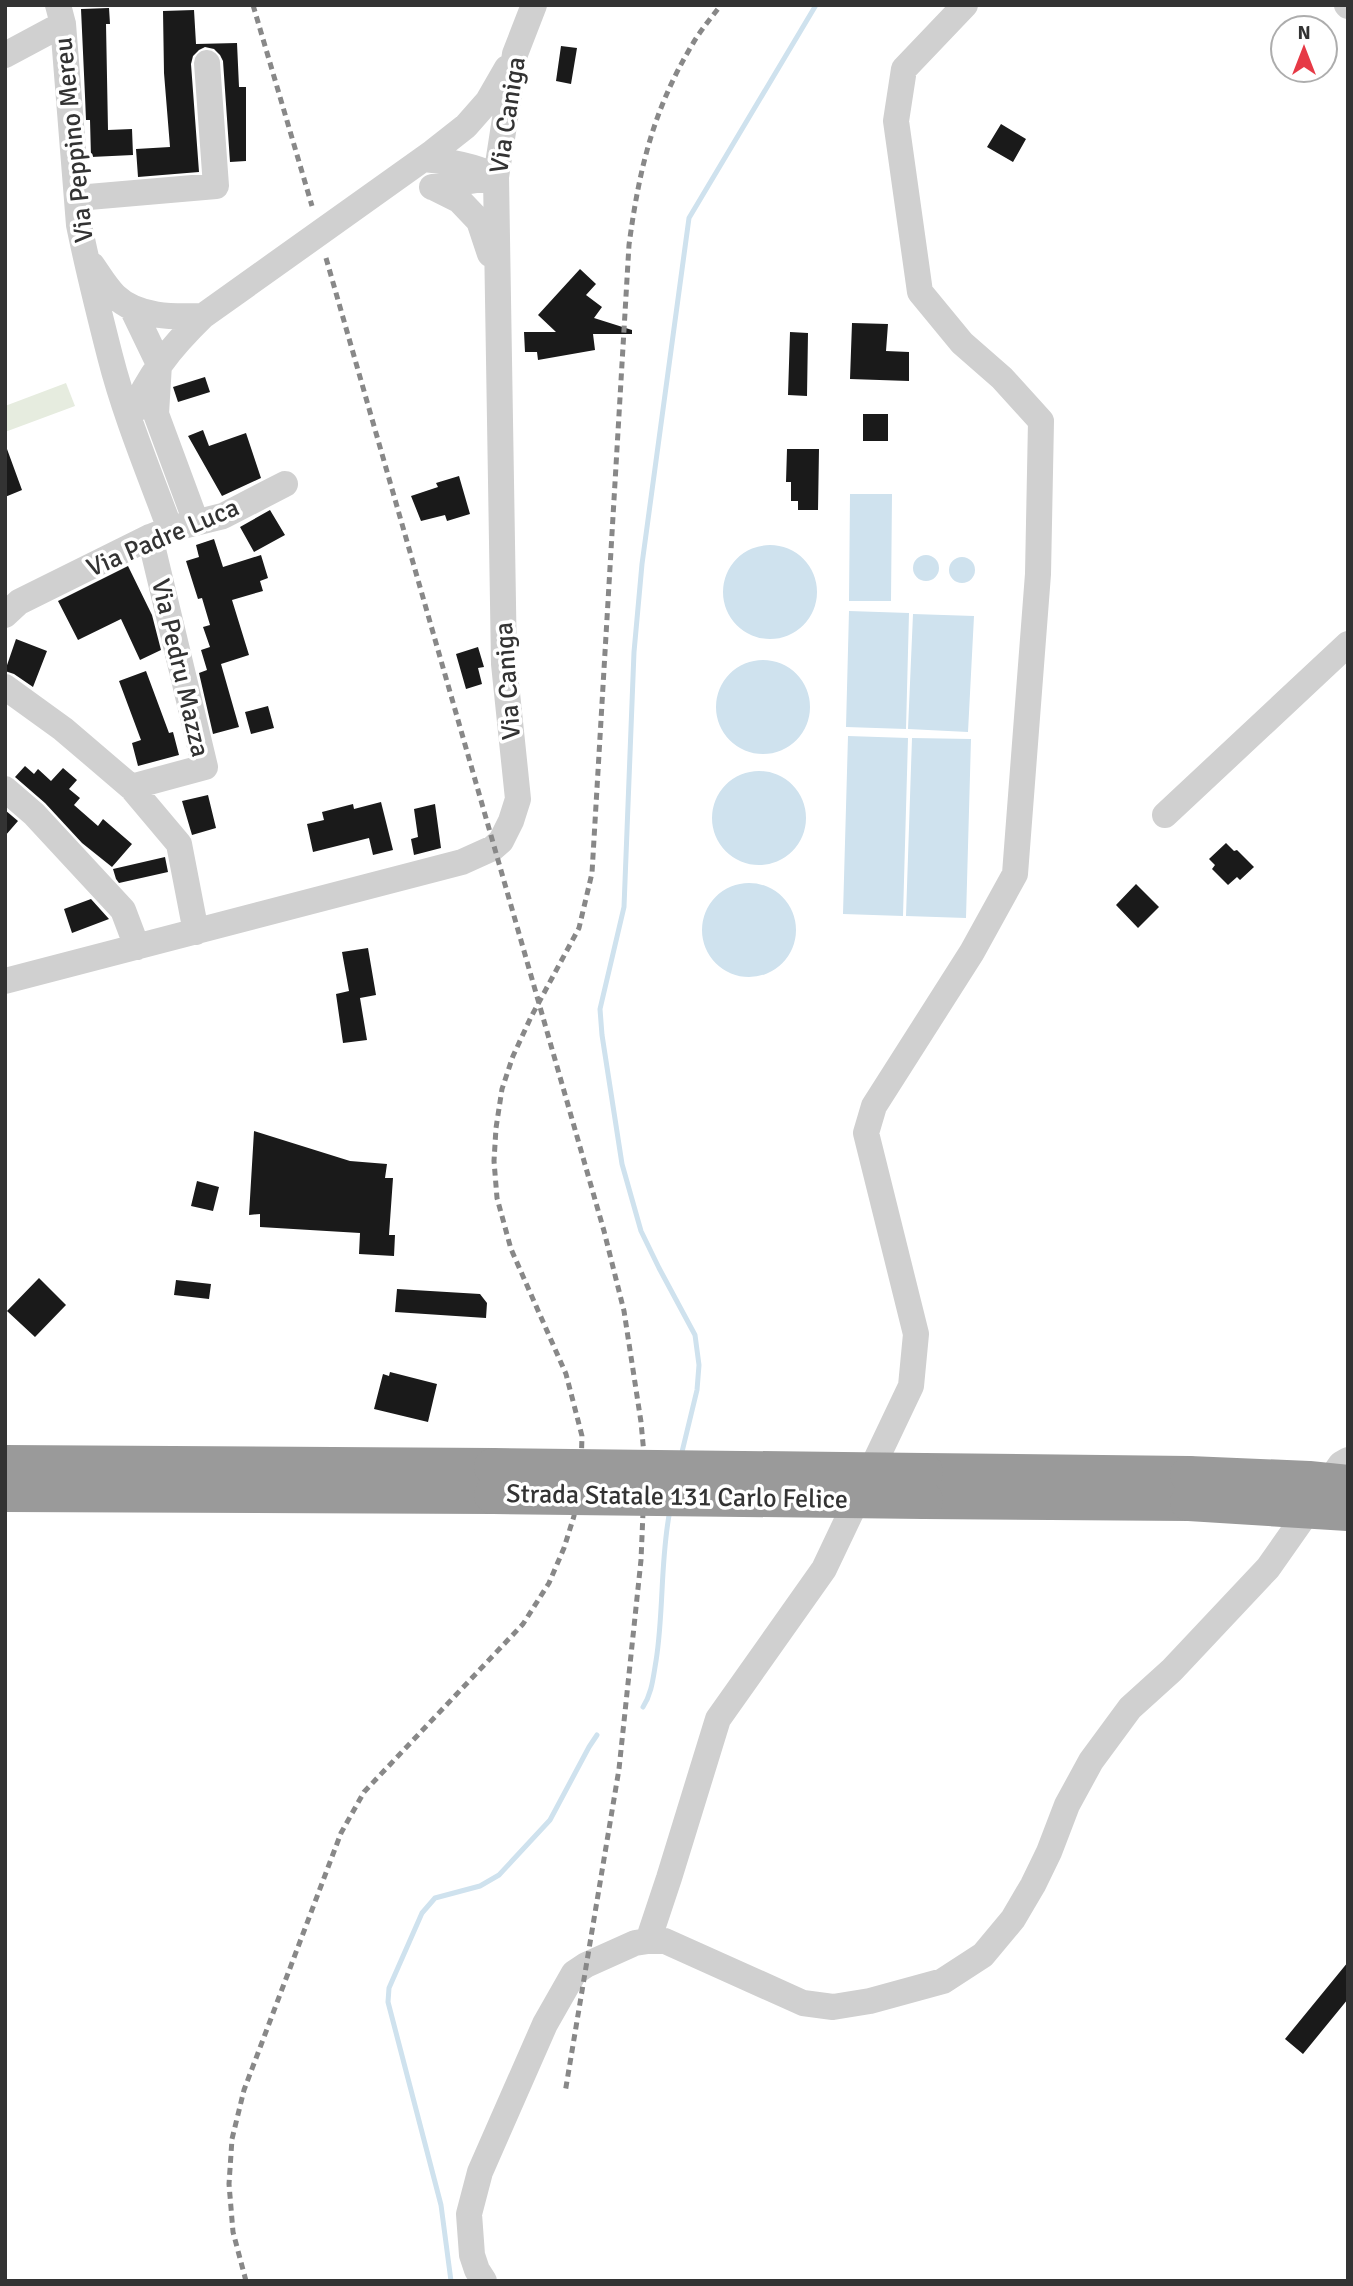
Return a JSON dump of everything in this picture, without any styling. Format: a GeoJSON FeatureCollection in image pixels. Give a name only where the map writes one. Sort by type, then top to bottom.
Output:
{"type":"FeatureCollection","features":[{"type":"Feature","properties":{"kind":"highway","name":"Strada Statale 131 Carlo Felice"},"geometry":{"type":"LineString","coordinates":[[5,1464],[493,1481],[1189,1489],[1309,1480],[1348,1484]]}},
{"type":"Feature","properties":{"kind":"highway","name":"Strada Statale 131 Carlo Felice"},"geometry":{"type":"LineString","coordinates":[[5,1493],[493,1481]]}},
{"type":"Feature","properties":{"kind":"highway","name":"Strada Statale 131 Carlo Felice"},"geometry":{"type":"LineString","coordinates":[[1189,1489],[1348,1512]]}},
{"type":"Feature","properties":{"kind":"street","name":"Via Caniga"},"geometry":{"type":"LineString","coordinates":[[5,982],[462,862],[493,848],[501,841],[518,799],[503,664],[496,177],[515,54],[534,5]]}},
{"type":"Feature","properties":{"kind":"street"},"geometry":{"type":"LineString","coordinates":[[648,1941],[718,1719],[824,1569],[911,1386],[916,1334],[866,1133],[874,1106],[972,952],[1015,874],[1038,574],[1041,421],[1002,378],[962,343],[920,292],[896,121],[904,69],[965,5]]}},
{"type":"Feature","properties":{"kind":"street"},"geometry":{"type":"LineString","coordinates":[[5,55],[60,15]]}},
{"type":"Feature","properties":{"kind":"street","name":"Via Peppino Mereu"},"geometry":{"type":"LineString","coordinates":[[60,15],[79,225],[110,356],[130,418],[160,533]]}},
{"type":"Feature","properties":{"kind":"street"},"geometry":{"type":"LineString","coordinates":[[130,418],[159,364],[179,339],[203,316],[466,126],[488,102],[515,54]]}},
{"type":"Feature","properties":{"kind":"street"},"geometry":{"type":"LineString","coordinates":[[77,198],[216,186],[207,63]]}},
{"type":"Feature","properties":{"kind":"street"},"geometry":{"type":"LineString","coordinates":[[423,159],[452,161],[475,167],[496,177]]}},
{"type":"Feature","properties":{"kind":"street"},"geometry":{"type":"LineString","coordinates":[[384,187],[433,187],[496,177]]}},
{"type":"Feature","properties":{"kind":"street"},"geometry":{"type":"LineString","coordinates":[[433,187],[459,200],[479,221],[499,282]]}},
{"type":"Feature","properties":{"kind":"street","name":"Via Peppino Mereu"},"geometry":{"type":"LineString","coordinates":[[86,256],[116,296],[132,308],[159,364]]}},
{"type":"Feature","properties":{"kind":"street"},"geometry":{"type":"LineString","coordinates":[[132,308],[162,315],[203,316]]}},
{"type":"Feature","properties":{"kind":"street"},"geometry":{"type":"LineString","coordinates":[[107,339],[127,356],[145,365],[159,364]]}},
{"type":"Feature","properties":{"kind":"street"},"geometry":{"type":"LineString","coordinates":[[159,364],[156,414],[195,522]]}},
{"type":"Feature","properties":{"kind":"street","name":"Via Padre Luca"},"geometry":{"type":"LineString","coordinates":[[5,615],[19,602],[160,533],[223,516],[285,484]]}},
{"type":"Feature","properties":{"kind":"street","name":"Via Pedru Mazza"},"geometry":{"type":"LineString","coordinates":[[131,788],[205,767],[160,533]]}},
{"type":"Feature","properties":{"kind":"street"},"geometry":{"type":"LineString","coordinates":[[1165,816],[1348,644]]}},
{"type":"Feature","properties":{"kind":"street"},"geometry":{"type":"LineString","coordinates":[[5,687],[63,730],[131,788],[179,844],[196,932]]}},
{"type":"Feature","properties":{"kind":"street"},"geometry":{"type":"LineString","coordinates":[[5,789],[34,814],[123,910],[137,947]]}},
{"type":"Feature","properties":{"kind":"street"},"geometry":{"type":"LineString","coordinates":[[484,2281],[472,2255],[469,2214],[481,2172],[545,2024],[574,1973],[635,1943],[665,1941],[803,2003],[833,2007],[870,2001],[943,1981],[983,1955],[1013,1919],[1033,1885],[1067,1805],[1091,1761],[1130,1708],[1172,1670],[1268,1568],[1341,1464],[1348,1460]]}},
{"type":"Feature","properties":{"kind":"shaded area"},"geometry":{"type":"Polygon","coordinates":[[[66,383],[75,406],[5,432],[5,406],[66,383]]]}},
{"type":"Feature","properties":{"kind":"water"},"geometry":{"type":"Polygon","coordinates":[[[850,494],[892,494],[891,601],[849,601],[850,494]]]}},
{"type":"Feature","properties":{"kind":"water"},"geometry":{"type":"Polygon","coordinates":[[[770,545],[788,549],[803,559],[813,574],[817,592],[813,610],[803,625],[788,635],[770,639],[752,635],[737,625],[727,610],[723,592],[727,574],[737,559],[752,549],[770,545]]]}},
{"type":"Feature","properties":{"kind":"water"},"geometry":{"type":"Polygon","coordinates":[[[926,555],[935,559],[939,568],[935,577],[926,581],[917,577],[913,568],[917,559],[926,555]]]}},
{"type":"Feature","properties":{"kind":"water"},"geometry":{"type":"Polygon","coordinates":[[[962,557],[971,561],[975,570],[971,579],[962,583],[953,579],[949,570],[953,561],[962,557]]]}},
{"type":"Feature","properties":{"kind":"water"},"geometry":{"type":"Polygon","coordinates":[[[849,611],[909,613],[906,729],[846,727],[849,611]]]}},
{"type":"Feature","properties":{"kind":"water"},"geometry":{"type":"Polygon","coordinates":[[[913,614],[974,616],[968,732],[908,729],[913,614]]]}},
{"type":"Feature","properties":{"kind":"water"},"geometry":{"type":"Polygon","coordinates":[[[763,660],[781,664],[796,674],[806,689],[810,707],[806,725],[796,740],[781,750],[763,754],[745,750],[730,740],[720,725],[716,707],[720,689],[730,674],[745,664],[763,660]]]}},
{"type":"Feature","properties":{"kind":"water"},"geometry":{"type":"Polygon","coordinates":[[[848,736],[908,738],[903,916],[843,914],[848,736]]]}},
{"type":"Feature","properties":{"kind":"water"},"geometry":{"type":"Polygon","coordinates":[[[912,738],[971,739],[966,918],[906,916],[912,738]]]}},
{"type":"Feature","properties":{"kind":"water"},"geometry":{"type":"Polygon","coordinates":[[[759,771],[777,775],[792,785],[802,800],[806,818],[802,836],[792,851],[777,861],[759,865],[741,861],[726,851],[716,836],[712,818],[716,800],[726,785],[741,775],[759,771]]]}},
{"type":"Feature","properties":{"kind":"water"},"geometry":{"type":"Polygon","coordinates":[[[749,883],[767,887],[782,897],[792,912],[796,930],[792,948],[782,963],[767,973],[749,977],[731,973],[716,963],[706,948],[702,930],[706,912],[716,897],[731,887],[749,883]]]}},
{"type":"Feature","properties":{"kind":"building"},"geometry":{"type":"Polygon","coordinates":[[[109,8],[110,24],[106,24],[108,130],[132,129],[133,155],[91,157],[90,120],[86,120],[81,9],[109,8]]]}},
{"type":"Feature","properties":{"kind":"building"},"geometry":{"type":"Polygon","coordinates":[[[194,10],[196,44],[237,43],[239,87],[246,87],[246,161],[230,162],[223,61],[214,49],[205,47],[193,56],[191,64],[199,172],[138,177],[136,149],[170,147],[164,73],[163,11],[194,10]]]}},
{"type":"Feature","properties":{"kind":"building"},"geometry":{"type":"Polygon","coordinates":[[[561,46],[577,48],[571,84],[556,81],[561,46]]]}},
{"type":"Feature","properties":{"kind":"building"},"geometry":{"type":"Polygon","coordinates":[[[1001,124],[1026,139],[1013,162],[987,147],[1001,124]]]}},
{"type":"Feature","properties":{"kind":"building"},"geometry":{"type":"Polygon","coordinates":[[[580,269],[596,284],[586,295],[602,307],[594,318],[632,330],[632,334],[593,334],[595,350],[538,360],[537,352],[525,352],[524,332],[556,332],[538,315],[580,269]]]}},
{"type":"Feature","properties":{"kind":"building"},"geometry":{"type":"Polygon","coordinates":[[[852,323],[888,324],[886,351],[909,352],[909,381],[850,379],[852,323]]]}},
{"type":"Feature","properties":{"kind":"building"},"geometry":{"type":"Polygon","coordinates":[[[790,332],[808,333],[807,396],[788,395],[790,332]]]}},
{"type":"Feature","properties":{"kind":"building"},"geometry":{"type":"Polygon","coordinates":[[[205,377],[210,392],[178,402],[173,387],[205,377]]]}},
{"type":"Feature","properties":{"kind":"building"},"geometry":{"type":"Polygon","coordinates":[[[863,414],[888,414],[888,441],[863,441],[863,414]]]}},
{"type":"Feature","properties":{"kind":"building"},"geometry":{"type":"Polygon","coordinates":[[[203,430],[209,446],[246,433],[261,478],[222,496],[188,436],[203,430]]]}},
{"type":"Feature","properties":{"kind":"building"},"geometry":{"type":"Polygon","coordinates":[[[5,449],[22,490],[5,497],[5,449]]]}},
{"type":"Feature","properties":{"kind":"building"},"geometry":{"type":"Polygon","coordinates":[[[787,449],[819,449],[818,510],[798,510],[798,501],[791,501],[791,482],[786,482],[787,449]]]}},
{"type":"Feature","properties":{"kind":"building"},"geometry":{"type":"Polygon","coordinates":[[[459,476],[470,514],[447,521],[445,515],[421,521],[411,496],[438,487],[436,483],[459,476]]]}},
{"type":"Feature","properties":{"kind":"building"},"geometry":{"type":"Polygon","coordinates":[[[270,510],[285,535],[254,552],[240,527],[270,510]]]}},
{"type":"Feature","properties":{"kind":"building"},"geometry":{"type":"Polygon","coordinates":[[[214,539],[223,567],[261,555],[268,578],[260,581],[263,591],[232,600],[249,655],[221,664],[239,727],[213,734],[199,673],[207,670],[201,650],[210,647],[203,627],[210,625],[202,598],[198,599],[186,561],[199,557],[196,545],[214,539]]]}},
{"type":"Feature","properties":{"kind":"building"},"geometry":{"type":"Polygon","coordinates":[[[128,566],[152,615],[161,650],[140,660],[121,619],[78,640],[58,601],[128,566]]]}},
{"type":"Feature","properties":{"kind":"building"},"geometry":{"type":"Polygon","coordinates":[[[16,639],[47,651],[33,687],[5,671],[16,639]]]}},
{"type":"Feature","properties":{"kind":"building"},"geometry":{"type":"Polygon","coordinates":[[[478,647],[484,667],[478,668],[482,684],[466,689],[456,654],[478,647]]]}},
{"type":"Feature","properties":{"kind":"building"},"geometry":{"type":"Polygon","coordinates":[[[146,671],[169,733],[173,732],[179,755],[138,766],[132,743],[141,740],[119,681],[146,671]]]}},
{"type":"Feature","properties":{"kind":"building"},"geometry":{"type":"Polygon","coordinates":[[[268,706],[274,728],[251,734],[245,712],[268,706]]]}},
{"type":"Feature","properties":{"kind":"building"},"geometry":{"type":"Polygon","coordinates":[[[25,766],[34,774],[38,769],[51,781],[63,768],[77,780],[69,789],[80,798],[74,805],[98,826],[103,819],[132,844],[112,867],[82,843],[45,803],[15,777],[25,766]]]}},
{"type":"Feature","properties":{"kind":"building"},"geometry":{"type":"Polygon","coordinates":[[[208,795],[216,828],[192,835],[182,801],[208,795]]]}},
{"type":"Feature","properties":{"kind":"building"},"geometry":{"type":"Polygon","coordinates":[[[381,802],[393,850],[373,855],[369,838],[313,852],[307,824],[324,820],[322,812],[353,804],[354,809],[381,802]]]}},
{"type":"Feature","properties":{"kind":"building"},"geometry":{"type":"Polygon","coordinates":[[[435,804],[441,848],[414,855],[411,839],[418,837],[414,809],[435,804]]]}},
{"type":"Feature","properties":{"kind":"building"},"geometry":{"type":"Polygon","coordinates":[[[5,810],[18,821],[5,836],[5,810]]]}},
{"type":"Feature","properties":{"kind":"building"},"geometry":{"type":"Polygon","coordinates":[[[1226,843],[1254,867],[1240,880],[1237,877],[1228,885],[1212,869],[1215,865],[1209,859],[1226,843]]]}},
{"type":"Feature","properties":{"kind":"building"},"geometry":{"type":"Polygon","coordinates":[[[165,857],[168,872],[119,883],[116,879],[113,869],[165,857]]]}},
{"type":"Feature","properties":{"kind":"building"},"geometry":{"type":"Polygon","coordinates":[[[1136,884],[1159,907],[1138,928],[1116,905],[1136,884]]]}},
{"type":"Feature","properties":{"kind":"building"},"geometry":{"type":"Polygon","coordinates":[[[91,899],[109,919],[72,933],[64,909],[91,899]]]}},
{"type":"Feature","properties":{"kind":"building"},"geometry":{"type":"Polygon","coordinates":[[[368,948],[376,995],[360,998],[367,1040],[343,1043],[336,994],[349,991],[342,952],[368,948]]]}},
{"type":"Feature","properties":{"kind":"building"},"geometry":{"type":"Polygon","coordinates":[[[254,1131],[350,1161],[387,1164],[385,1178],[393,1178],[389,1235],[395,1235],[394,1256],[359,1254],[360,1233],[260,1227],[260,1214],[249,1215],[254,1131]]]}},
{"type":"Feature","properties":{"kind":"building"},"geometry":{"type":"Polygon","coordinates":[[[197,1181],[219,1187],[213,1211],[191,1206],[197,1181]]]}},
{"type":"Feature","properties":{"kind":"building"},"geometry":{"type":"Polygon","coordinates":[[[39,1278],[66,1305],[35,1337],[7,1311],[39,1278]]]}},
{"type":"Feature","properties":{"kind":"building"},"geometry":{"type":"Polygon","coordinates":[[[176,1280],[211,1284],[209,1299],[174,1295],[176,1280]]]}},
{"type":"Feature","properties":{"kind":"building"},"geometry":{"type":"Polygon","coordinates":[[[397,1289],[480,1294],[487,1303],[486,1318],[395,1312],[397,1289]]]}},
{"type":"Feature","properties":{"kind":"building"},"geometry":{"type":"Polygon","coordinates":[[[390,1372],[437,1384],[428,1422],[374,1409],[383,1374],[389,1376],[390,1372]]]}},
{"type":"Feature","properties":{"kind":"building"},"geometry":{"type":"Polygon","coordinates":[[[1348,1962],[1348,1999],[1303,2054],[1285,2039],[1348,1962]]]}},
{"type":"Feature","properties":{"kind":"waterway"},"geometry":{"type":"LineString","coordinates":[[681,1456],[697,1390],[699,1365],[695,1335],[641,1231],[622,1164],[600,1009],[624,907],[634,652],[642,564],[689,218],[816,5]]}},
{"type":"Feature","properties":{"kind":"waterway"},"geometry":{"type":"LineString","coordinates":[[643,1707],[650,1691],[656,1661],[670,1510]]}},
{"type":"Feature","properties":{"kind":"waterway"},"geometry":{"type":"LineString","coordinates":[[451,2281],[441,2205],[388,2002],[389,1988],[422,1913],[435,1898],[480,1886],[499,1875],[550,1820],[597,1735]]}},
{"type":"Feature","properties":{"kind":"railway"},"geometry":{"type":"LineString","coordinates":[[253,5],[312,206]]}},
{"type":"Feature","properties":{"kind":"railway"},"geometry":{"type":"LineString","coordinates":[[246,2281],[233,2232],[229,2184],[232,2139],[244,2090],[341,1833],[364,1792],[523,1624],[549,1583],[574,1516],[581,1468],[582,1436],[566,1374],[511,1249],[497,1198],[494,1161],[496,1128],[502,1089],[513,1056],[579,928],[592,873],[629,245],[643,166],[667,93],[695,40],[721,5]]}},
{"type":"Feature","properties":{"kind":"railway"},"geometry":{"type":"LineString","coordinates":[[326,258],[604,1231],[624,1311],[641,1422],[645,1465],[641,1560],[619,1769],[565,2093]]}}]}
